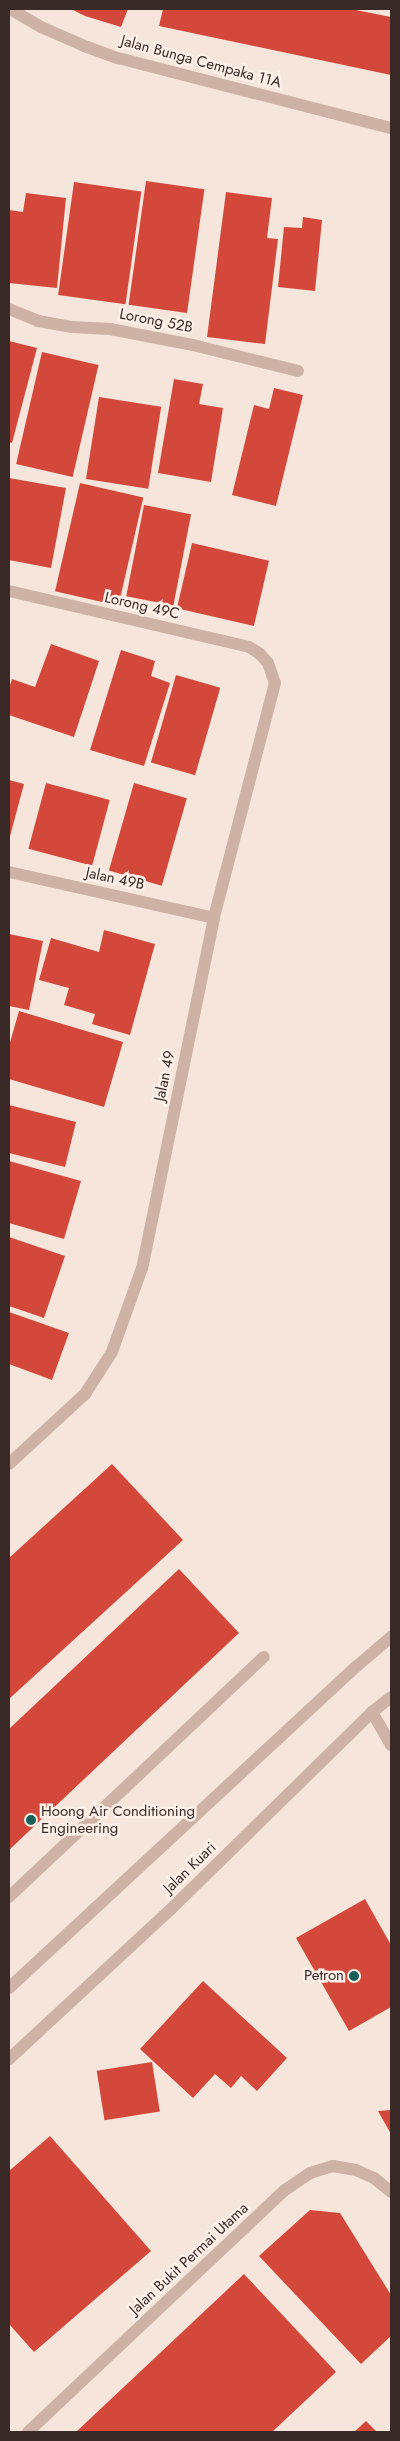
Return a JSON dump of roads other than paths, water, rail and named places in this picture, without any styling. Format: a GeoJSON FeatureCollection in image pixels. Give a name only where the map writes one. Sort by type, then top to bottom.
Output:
{"type":"FeatureCollection","features":[{"type":"Feature","properties":{"kind":"street","name":"Jalan Bunga Cempaka 11A"},"geometry":{"type":"LineString","coordinates":[[10,9],[41,27],[86,47],[118,58],[391,128]]}},
{"type":"Feature","properties":{"kind":"street","name":"Lorong 52B"},"geometry":{"type":"LineString","coordinates":[[9,309],[38,322],[72,328],[110,329],[192,345],[298,371]]}},
{"type":"Feature","properties":{"kind":"street","name":"Lorong 49C"},"geometry":{"type":"LineString","coordinates":[[9,591],[243,646],[256,650],[265,658]]}},
{"type":"Feature","properties":{"kind":"street","name":"Jalan 49"},"geometry":{"type":"LineString","coordinates":[[9,1464],[84,1394],[112,1352],[142,1268],[214,918],[274,682],[265,658]]}},
{"type":"Feature","properties":{"kind":"street","name":"Jalan 49B"},"geometry":{"type":"LineString","coordinates":[[9,872],[214,918]]}},
{"type":"Feature","properties":{"kind":"street"},"geometry":{"type":"LineString","coordinates":[[9,1988],[357,1666],[391,1637]]}},
{"type":"Feature","properties":{"kind":"street"},"geometry":{"type":"LineString","coordinates":[[9,1897],[264,1658]]}},
{"type":"Feature","properties":{"kind":"street","name":"Jalan Kuari"},"geometry":{"type":"LineString","coordinates":[[9,2059],[171,1909],[372,1712],[391,1697]]}},
{"type":"Feature","properties":{"kind":"street"},"geometry":{"type":"LineString","coordinates":[[372,1712],[391,1744]]}},
{"type":"Feature","properties":{"kind":"street","name":"Jalan Bukit Permai Utama"},"geometry":{"type":"LineString","coordinates":[[28,2432],[285,2190],[310,2172],[333,2166],[356,2170],[374,2178],[391,2192]]}},
{"type":"Feature","properties":{"kind":"place","name":"Hoong Air Conditioning Engineering"},"geometry":{"type":"Point","coordinates":[31,1820]}},
{"type":"Feature","properties":{"kind":"place","name":"Petron"},"geometry":{"type":"Point","coordinates":[354,1976]}}]}
